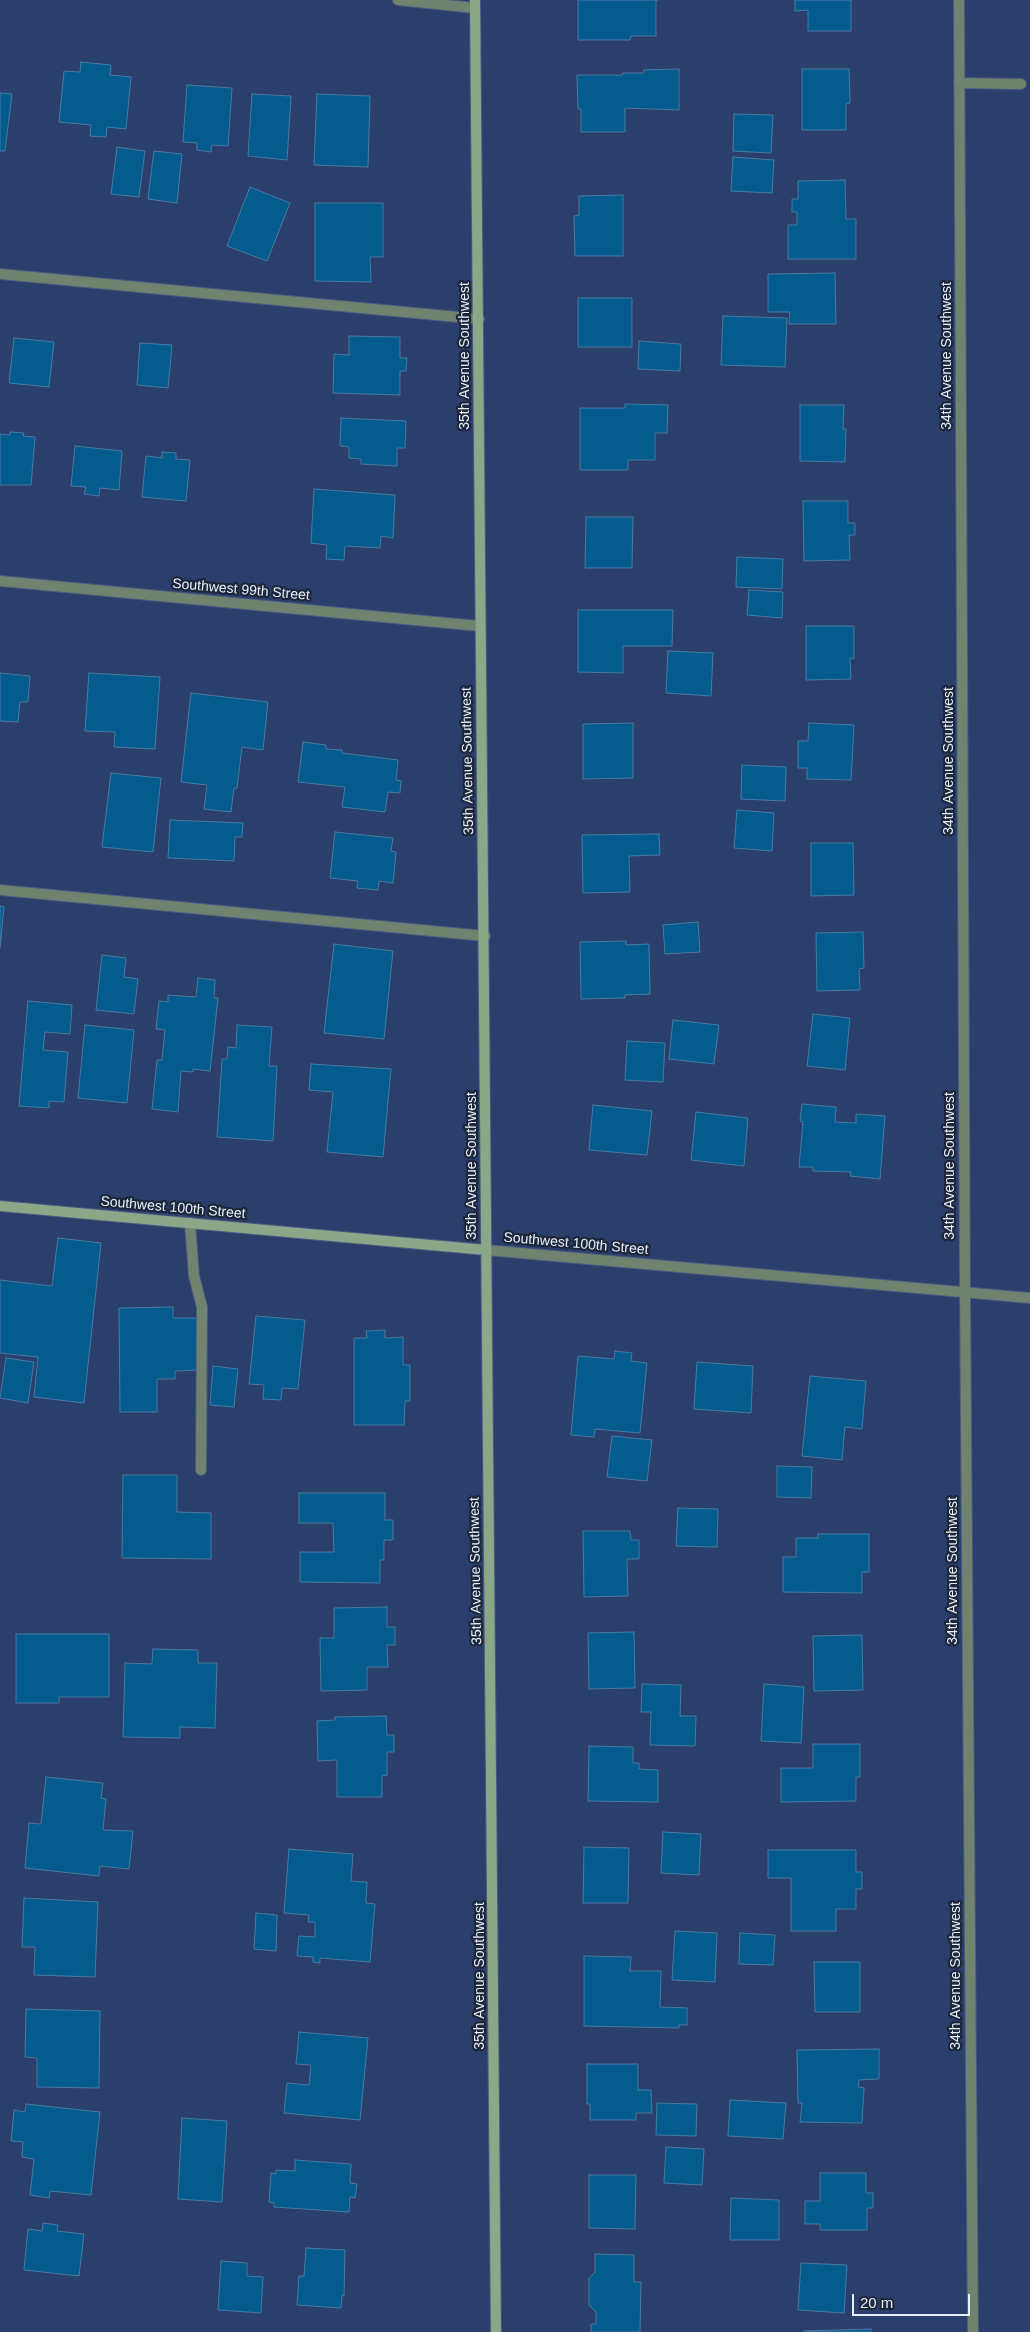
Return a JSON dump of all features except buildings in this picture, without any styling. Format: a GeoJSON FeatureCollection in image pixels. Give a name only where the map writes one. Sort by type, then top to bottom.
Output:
{"type":"FeatureCollection","features":[{"type":"Feature","properties":{"kind":"street"},"geometry":{"type":"LineString","coordinates":[[398,0],[475,4]]}},
{"type":"Feature","properties":{"kind":"street","name":"34th Avenue Southwest"},"geometry":{"type":"LineString","coordinates":[[959,0],[965,1292],[973,2332]]}},
{"type":"Feature","properties":{"kind":"street","name":"35th Avenue Southwest"},"geometry":{"type":"LineString","coordinates":[[475,4],[479,320],[479,626],[485,936],[496,2332]]}},
{"type":"Feature","properties":{"kind":"street"},"geometry":{"type":"LineString","coordinates":[[959,83],[1021,84]]}},
{"type":"Feature","properties":{"kind":"street"},"geometry":{"type":"LineString","coordinates":[[0,274],[479,320]]}},
{"type":"Feature","properties":{"kind":"street","name":"Southwest 99th Street"},"geometry":{"type":"LineString","coordinates":[[0,581],[479,626]]}},
{"type":"Feature","properties":{"kind":"street"},"geometry":{"type":"LineString","coordinates":[[0,890],[485,936]]}},
{"type":"Feature","properties":{"kind":"street","name":"Southwest 100th Street"},"geometry":{"type":"LineString","coordinates":[[0,1206],[1030,1298]]}},
{"type":"Feature","properties":{"kind":"street"},"geometry":{"type":"LineString","coordinates":[[190,1223],[194,1276],[202,1307],[201,1470]]}}]}
